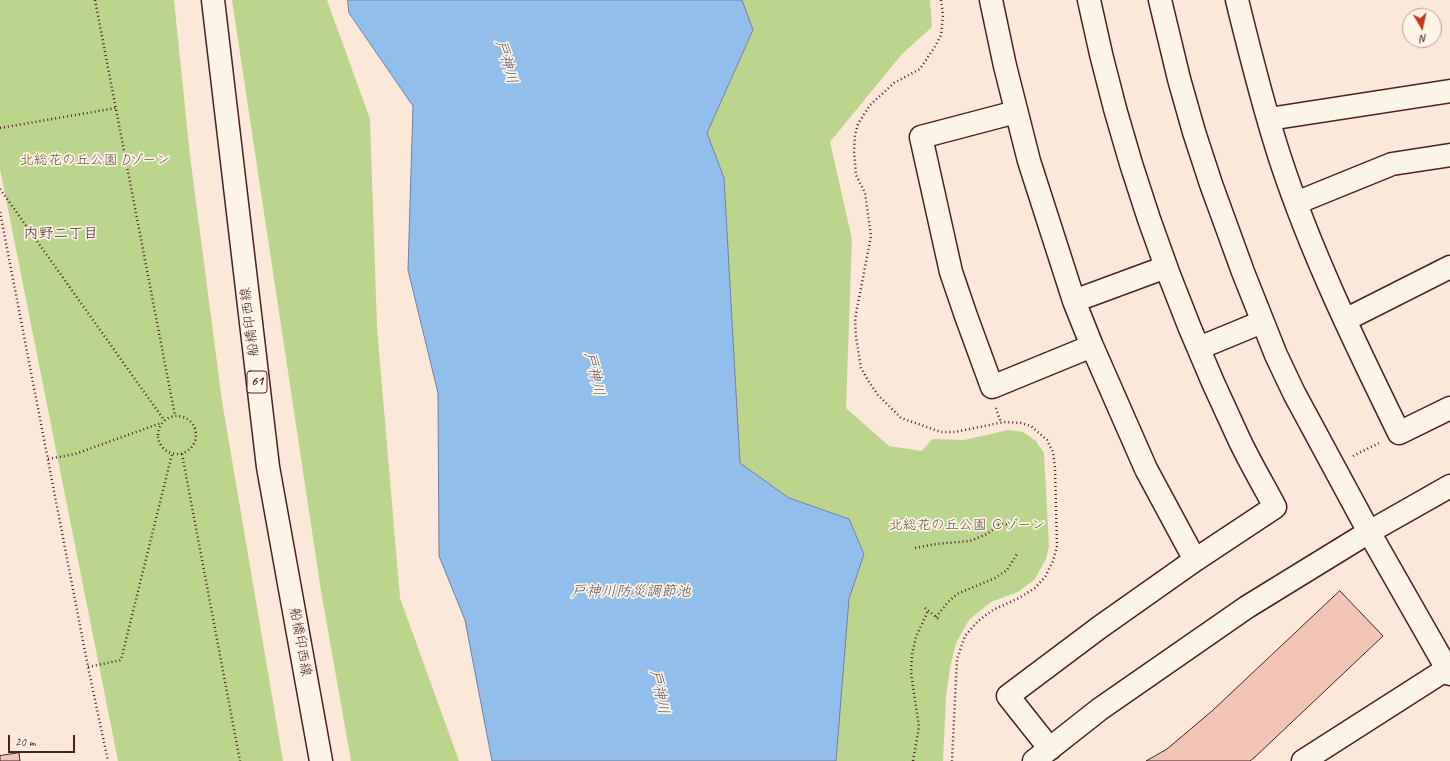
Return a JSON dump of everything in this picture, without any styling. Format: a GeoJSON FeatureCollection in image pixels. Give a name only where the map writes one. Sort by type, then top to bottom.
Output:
{"type":"FeatureCollection","features":[{"type":"Feature","properties":{"kind":"street","name":"船橋印西線"},"geometry":{"type":"LineString","coordinates":[[213,0],[268,467],[321,761]]}},
{"type":"Feature","properties":{"kind":"street"},"geometry":{"type":"LineString","coordinates":[[991,0],[1016,112],[1039,196],[1074,301],[1146,469],[1194,560]]}},
{"type":"Feature","properties":{"kind":"street"},"geometry":{"type":"LineString","coordinates":[[1089,0],[1098,46],[1131,167],[1166,267],[1214,384],[1239,439],[1275,507],[1194,560],[1100,627],[1008,696],[1042,755],[1100,710],[1247,607],[1369,532],[1450,486]]}},
{"type":"Feature","properties":{"kind":"street"},"geometry":{"type":"LineString","coordinates":[[1160,0],[1179,79],[1194,132],[1211,184],[1262,322],[1294,393],[1369,532],[1449,670],[1303,761]]}},
{"type":"Feature","properties":{"kind":"street"},"geometry":{"type":"LineString","coordinates":[[1237,0],[1280,158],[1296,203],[1345,320],[1399,433],[1450,408]]}},
{"type":"Feature","properties":{"kind":"street"},"geometry":{"type":"LineString","coordinates":[[1269,119],[1450,91]]}},
{"type":"Feature","properties":{"kind":"street"},"geometry":{"type":"LineString","coordinates":[[1016,112],[922,137],[951,272],[992,387],[1092,346]]}},
{"type":"Feature","properties":{"kind":"street"},"geometry":{"type":"LineString","coordinates":[[1296,203],[1392,164],[1450,155]]}},
{"type":"Feature","properties":{"kind":"street"},"geometry":{"type":"LineString","coordinates":[[1345,320],[1450,266]]}},
{"type":"Feature","properties":{"kind":"street"},"geometry":{"type":"LineString","coordinates":[[1074,301],[1166,267]]}},
{"type":"Feature","properties":{"kind":"street"},"geometry":{"type":"LineString","coordinates":[[1199,348],[1262,322]]}},
{"type":"Feature","properties":{"kind":"path"},"geometry":{"type":"LineString","coordinates":[[96,0],[175,416]]}},
{"type":"Feature","properties":{"kind":"path"},"geometry":{"type":"LineString","coordinates":[[941,0],[943,15],[941,35],[936,45],[920,68],[894,83],[870,105],[858,124],[855,135],[854,151],[856,175],[865,193],[871,236],[855,319],[861,368],[878,395],[901,418],[928,428],[941,432],[955,432],[1011,421],[1031,426],[1040,433],[1047,440],[1053,452],[1055,468],[1057,546],[1054,561],[1045,577],[1035,588],[1019,598],[993,610],[978,621],[965,636],[957,659],[952,761]]}},
{"type":"Feature","properties":{"kind":"path"},"geometry":{"type":"LineString","coordinates":[[0,128],[116,108]]}},
{"type":"Feature","properties":{"kind":"path"},"geometry":{"type":"LineString","coordinates":[[0,189],[164,420]]}},
{"type":"Feature","properties":{"kind":"path"},"geometry":{"type":"LineString","coordinates":[[0,212],[88,667],[108,761]]}},
{"type":"Feature","properties":{"kind":"path"},"geometry":{"type":"LineString","coordinates":[[48,459],[75,454],[161,423],[164,420],[175,416],[185,417],[195,426],[196,438],[194,445],[190,450],[182,454],[172,454],[166,452],[158,442],[161,423]]}},
{"type":"Feature","properties":{"kind":"path"},"geometry":{"type":"LineString","coordinates":[[1334,465],[1399,433]]}},
{"type":"Feature","properties":{"kind":"path"},"geometry":{"type":"LineString","coordinates":[[88,667],[121,660],[172,454]]}},
{"type":"Feature","properties":{"kind":"path"},"geometry":{"type":"LineString","coordinates":[[182,454],[240,761]]}},
{"type":"Feature","properties":{"kind":"path"},"geometry":{"type":"LineString","coordinates":[[915,548],[936,544],[970,541],[987,534],[999,525],[1018,523]]}},
{"type":"Feature","properties":{"kind":"path"},"geometry":{"type":"LineString","coordinates":[[936,617],[948,602],[957,594],[995,578],[1007,570],[1017,554]]}},
{"type":"Feature","properties":{"kind":"path"},"geometry":{"type":"LineString","coordinates":[[924,608],[940,620]]}},
{"type":"Feature","properties":{"kind":"path"},"geometry":{"type":"LineString","coordinates":[[912,761],[919,727],[911,673],[912,654],[916,637],[928,611]]}},
{"type":"Feature","properties":{"kind":"green space","name":"北総花の丘公園 Dゾーン"},"geometry":{"type":"Polygon","coordinates":[[[0,0],[174,0],[190,156],[222,401],[283,761],[118,761],[0,169],[0,0]]]}},
{"type":"Feature","properties":{"kind":"green space"},"geometry":{"type":"Polygon","coordinates":[[[232,0],[327,0],[370,119],[377,327],[400,598],[459,761],[351,761],[321,591],[232,0]]]}},
{"type":"Feature","properties":{"kind":"green space","name":"北総花の丘公園 Ｃゾーン"},"geometry":{"type":"Polygon","coordinates":[[[742,0],[930,0],[932,27],[902,54],[830,142],[852,239],[846,408],[889,446],[922,451],[932,439],[964,440],[1008,430],[1023,432],[1036,441],[1044,453],[1049,546],[1046,559],[1035,579],[1018,592],[991,602],[969,620],[956,643],[950,668],[946,697],[943,761],[836,761],[849,599],[864,554],[849,519],[789,498],[740,464],[724,178],[707,133],[753,31],[742,0]]]}},
{"type":"Feature","properties":{"kind":"water","name":"戸神川防災調節池"},"geometry":{"type":"Polygon","coordinates":[[[348,0],[742,0],[753,30],[707,133],[724,178],[740,463],[789,498],[849,519],[864,554],[849,599],[836,761],[492,761],[465,620],[439,556],[438,393],[408,270],[413,106],[349,13],[348,0]]]}},
{"type":"Feature","properties":{"kind":"building"},"geometry":{"type":"Polygon","coordinates":[[[1340,591],[1383,636],[1255,757],[1250,761],[1146,761],[1167,749],[1212,711],[1340,591]]]}},
{"type":"Feature","properties":{"kind":"building"},"geometry":{"type":"Polygon","coordinates":[[[19,753],[20,761],[0,761],[0,756],[19,753]]]}},
{"type":"Feature","properties":{"kind":"district","name":"内野二丁目"},"geometry":{"type":"Point","coordinates":[61,234]}},
{"type":"Feature","properties":{"kind":"water label","name":"戸神川"},"geometry":{"type":"Point","coordinates":[506,62]}},
{"type":"Feature","properties":{"kind":"water label","name":"戸神川"},"geometry":{"type":"Point","coordinates":[594,374]}},
{"type":"Feature","properties":{"kind":"water label","name":"戸神川"},"geometry":{"type":"Point","coordinates":[659,692]}}]}
